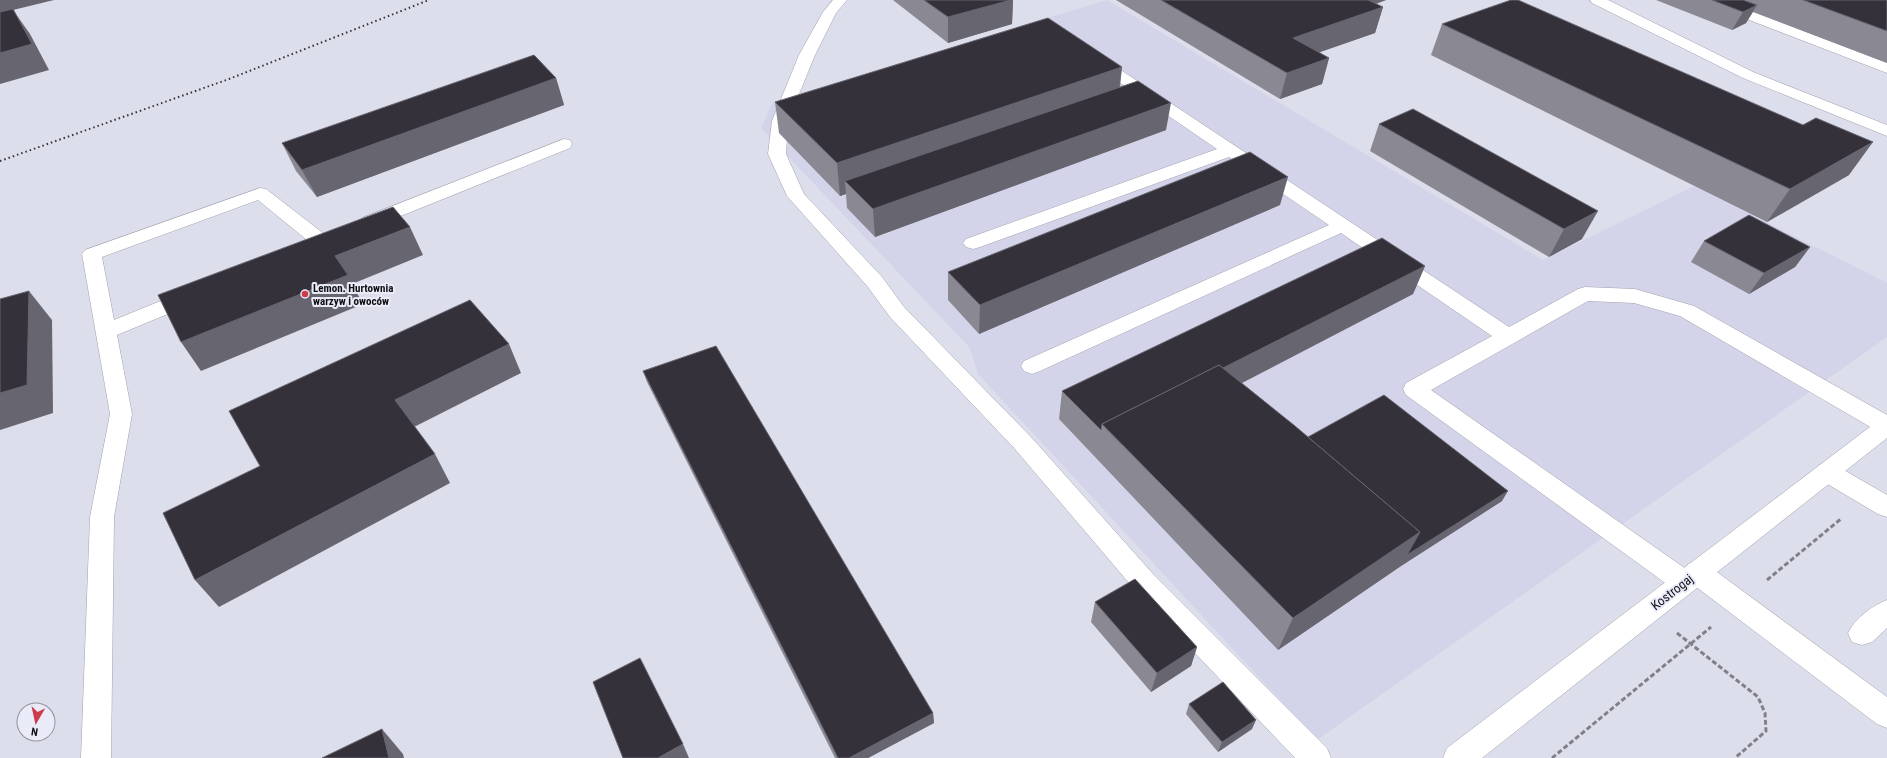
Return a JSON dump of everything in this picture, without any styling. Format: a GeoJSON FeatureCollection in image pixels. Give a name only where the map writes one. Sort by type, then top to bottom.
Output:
{"type":"FeatureCollection","features":[{"type":"Feature","properties":{"kind":"street"},"geometry":{"type":"LineString","coordinates":[[840,0],[830,12],[807,55],[780,121],[777,154],[796,196],[875,282],[897,312],[1023,443],[1144,582],[1316,758]]}},
{"type":"Feature","properties":{"kind":"street"},"geometry":{"type":"LineString","coordinates":[[1597,0],[1748,75],[1887,131]]}},
{"type":"Feature","properties":{"kind":"street"},"geometry":{"type":"LineString","coordinates":[[1710,0],[1887,68]]}},
{"type":"Feature","properties":{"kind":"street"},"geometry":{"type":"LineString","coordinates":[[1085,52],[1229,151],[1507,336]]}},
{"type":"Feature","properties":{"kind":"street"},"geometry":{"type":"LineString","coordinates":[[285,256],[564,144]]}},
{"type":"Feature","properties":{"kind":"street"},"geometry":{"type":"LineString","coordinates":[[973,243],[1229,151]]}},
{"type":"Feature","properties":{"kind":"street"},"geometry":{"type":"LineString","coordinates":[[96,758],[102,517],[121,414],[92,254],[260,193],[336,235]]}},
{"type":"Feature","properties":{"kind":"street"},"geometry":{"type":"LineString","coordinates":[[1032,366],[1342,226]]}},
{"type":"Feature","properties":{"kind":"street"},"geometry":{"type":"LineString","coordinates":[[106,332],[206,290]]}},
{"type":"Feature","properties":{"kind":"street"},"geometry":{"type":"LineString","coordinates":[[1887,426],[1687,311],[1635,296],[1585,294],[1414,389],[1691,577],[1887,714]]}},
{"type":"Feature","properties":{"kind":"street","name":"Kostrogaj"},"geometry":{"type":"LineString","coordinates":[[1458,758],[1887,426]]}},
{"type":"Feature","properties":{"kind":"street"},"geometry":{"type":"LineString","coordinates":[[1827,472],[1887,507]]}},
{"type":"Feature","properties":{"kind":"street"},"geometry":{"type":"LineString","coordinates":[[1862,633],[1887,612]]}},
{"type":"Feature","properties":{"kind":"path"},"geometry":{"type":"LineString","coordinates":[[1648,611],[1705,654],[1758,697],[1765,713],[1766,731],[1735,758]]}},
{"type":"Feature","properties":{"kind":"shaded area"},"geometry":{"type":"Polygon","coordinates":[[[1107,0],[1543,260],[1694,186],[1887,283],[1887,337],[1317,740],[978,374],[970,348],[761,128],[773,102],[1107,0]]]}},
{"type":"Feature","properties":{"kind":"building"},"geometry":{"type":"Polygon","coordinates":[[[924,0],[1011,0],[948,17],[924,0]]]}},
{"type":"Feature","properties":{"kind":"building"},"geometry":{"type":"Polygon","coordinates":[[[1161,0],[1368,0],[1383,7],[1293,38],[1329,58],[1287,73],[1161,0]]]}},
{"type":"Feature","properties":{"kind":"building"},"geometry":{"type":"Polygon","coordinates":[[[1511,0],[1518,0],[1803,125],[1816,118],[1873,142],[1790,189],[1442,24],[1511,0]]]}},
{"type":"Feature","properties":{"kind":"building"},"geometry":{"type":"Polygon","coordinates":[[[1712,0],[1743,0],[1757,5],[1743,12],[1712,0]]]}},
{"type":"Feature","properties":{"kind":"building"},"geometry":{"type":"Polygon","coordinates":[[[1803,0],[1887,0],[1887,31],[1803,0]]]}},
{"type":"Feature","properties":{"kind":"building"},"geometry":{"type":"Polygon","coordinates":[[[13,9],[32,44],[0,53],[0,12],[13,9]]]}},
{"type":"Feature","properties":{"kind":"building"},"geometry":{"type":"Polygon","coordinates":[[[1048,18],[1122,67],[837,163],[775,102],[1048,18]]]}},
{"type":"Feature","properties":{"kind":"building"},"geometry":{"type":"Polygon","coordinates":[[[534,55],[556,78],[302,170],[282,143],[534,55]]]}},
{"type":"Feature","properties":{"kind":"building"},"geometry":{"type":"Polygon","coordinates":[[[1138,81],[1171,103],[873,209],[845,181],[1138,81]]]}},
{"type":"Feature","properties":{"kind":"building"},"geometry":{"type":"Polygon","coordinates":[[[1413,109],[1598,211],[1564,229],[1379,124],[1413,109]]]}},
{"type":"Feature","properties":{"kind":"building"},"geometry":{"type":"Polygon","coordinates":[[[1250,152],[1288,177],[980,305],[948,272],[1250,152]]]}},
{"type":"Feature","properties":{"kind":"building"},"geometry":{"type":"Polygon","coordinates":[[[393,207],[410,227],[335,256],[348,275],[181,342],[158,295],[393,207]]]}},
{"type":"Feature","properties":{"kind":"building"},"geometry":{"type":"Polygon","coordinates":[[[1749,215],[1810,247],[1764,273],[1704,241],[1749,215]]]}},
{"type":"Feature","properties":{"kind":"building"},"geometry":{"type":"Polygon","coordinates":[[[1382,238],[1425,266],[1223,368],[1219,365],[1102,424],[1101,430],[1062,391],[1382,238]]]}},
{"type":"Feature","properties":{"kind":"building"},"geometry":{"type":"Polygon","coordinates":[[[29,291],[27,385],[0,393],[0,299],[29,291]]]}},
{"type":"Feature","properties":{"kind":"building"},"geometry":{"type":"Polygon","coordinates":[[[470,300],[509,344],[395,400],[435,454],[195,580],[163,513],[260,466],[229,411],[470,300]]]}},
{"type":"Feature","properties":{"kind":"building"},"geometry":{"type":"Polygon","coordinates":[[[716,346],[933,713],[849,758],[838,758],[643,371],[716,346]]]}},
{"type":"Feature","properties":{"kind":"building"},"geometry":{"type":"Polygon","coordinates":[[[1219,365],[1295,426],[1420,532],[1293,618],[1102,424],[1219,365]]]}},
{"type":"Feature","properties":{"kind":"building"},"geometry":{"type":"Polygon","coordinates":[[[1384,395],[1508,491],[1407,555],[1420,532],[1308,437],[1384,395]]]}},
{"type":"Feature","properties":{"kind":"building"},"geometry":{"type":"Polygon","coordinates":[[[1135,579],[1197,647],[1157,673],[1095,602],[1135,579]]]}},
{"type":"Feature","properties":{"kind":"building"},"geometry":{"type":"Polygon","coordinates":[[[640,658],[683,744],[658,758],[623,758],[593,682],[640,658]]]}},
{"type":"Feature","properties":{"kind":"building"},"geometry":{"type":"Polygon","coordinates":[[[1223,682],[1256,720],[1222,742],[1189,704],[1223,682]]]}},
{"type":"Feature","properties":{"kind":"building"},"geometry":{"type":"Polygon","coordinates":[[[382,729],[389,758],[322,758],[382,729]]]}},
{"type":"Feature","properties":{"kind":"railway"},"geometry":{"type":"LineString","coordinates":[[0,161],[229,79],[429,0]]}},
{"type":"Feature","properties":{"kind":"place","name":"Lemon. Hurtownia warzyw i owoców"},"geometry":{"type":"Point","coordinates":[305,294]}}]}
